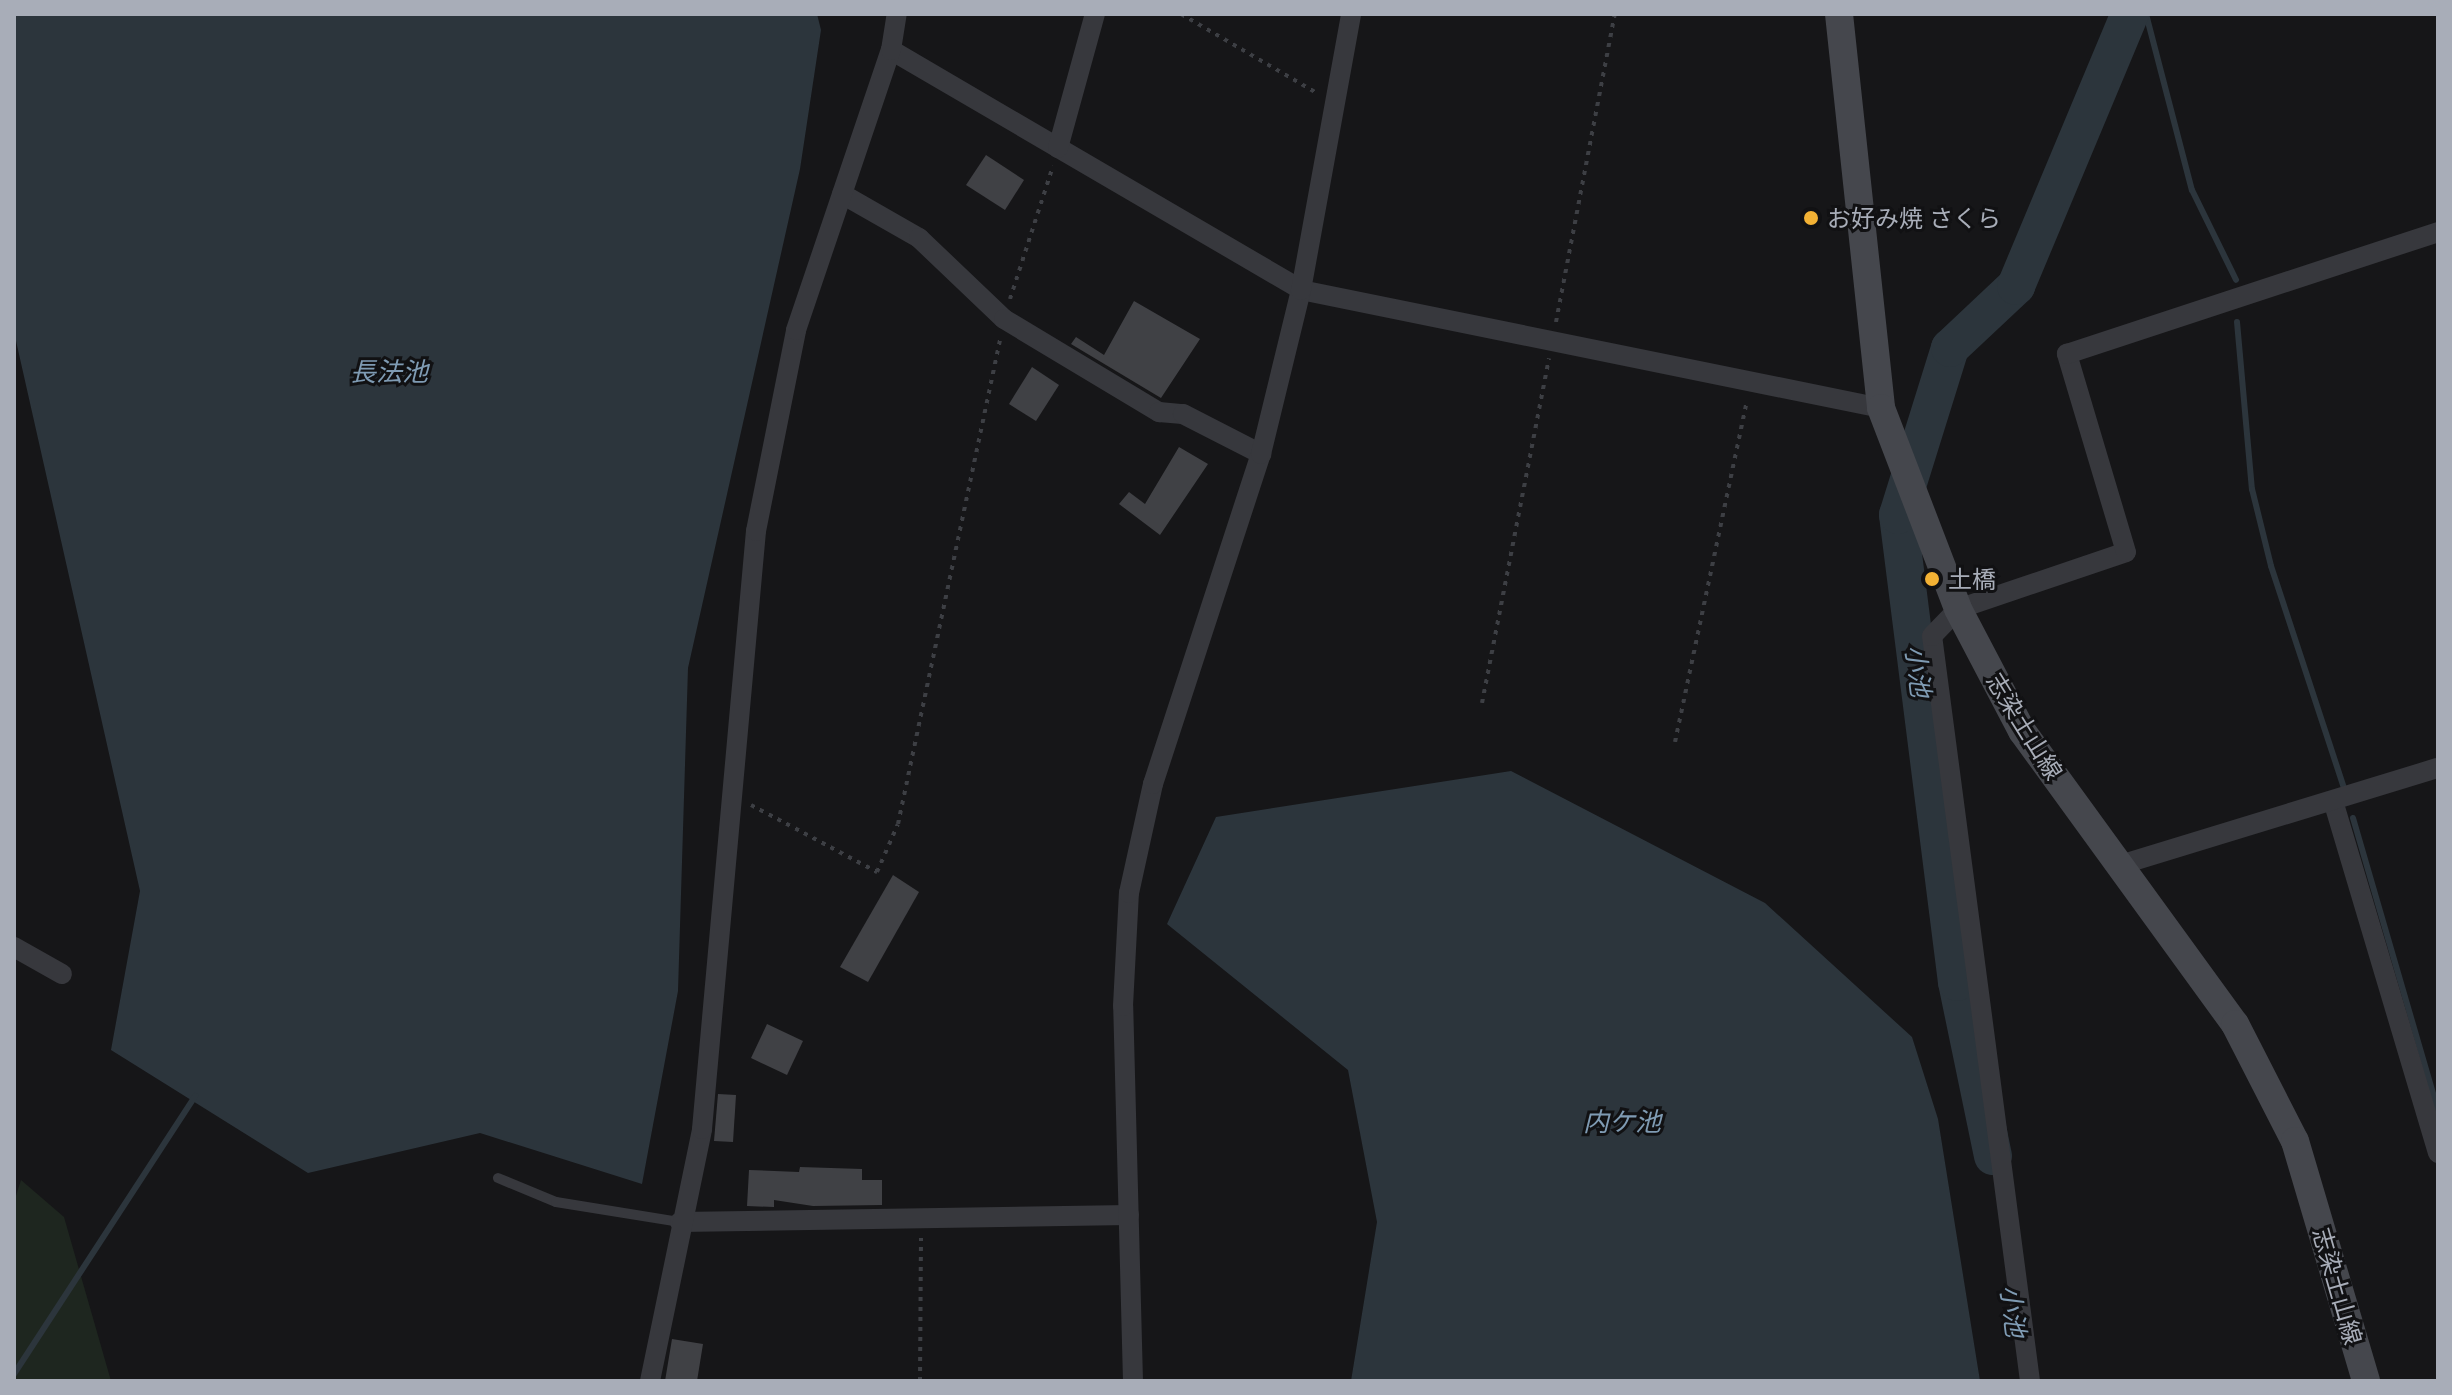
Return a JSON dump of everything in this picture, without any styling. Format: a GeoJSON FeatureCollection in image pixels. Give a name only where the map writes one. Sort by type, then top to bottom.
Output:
{"type":"FeatureCollection","features":[{"type":"Feature","properties":{"kind":"main road","name":"志染土山線"},"geometry":{"type":"LineString","coordinates":[[1839,14],[1881,408],[1958,609],[2022,731],[2235,1024],[2295,1141],[2366,1381]]}},
{"type":"Feature","properties":{"kind":"street"},"geometry":{"type":"LineString","coordinates":[[650,1381],[680,1222],[702,1129],[725,924],[732,795],[756,531],[796,330],[891,50],[897,14]]}},
{"type":"Feature","properties":{"kind":"street"},"geometry":{"type":"LineString","coordinates":[[1058,148],[1095,14]]}},
{"type":"Feature","properties":{"kind":"street"},"geometry":{"type":"LineString","coordinates":[[1133,1381],[1123,1006],[1129,893],[1153,784],[1261,454],[1301,290],[1332,102],[1351,14]]}},
{"type":"Feature","properties":{"kind":"street"},"geometry":{"type":"LineString","coordinates":[[891,50],[1301,290],[1881,408]]}},
{"type":"Feature","properties":{"kind":"street"},"geometry":{"type":"LineString","coordinates":[[842,194],[919,238],[1004,319],[1159,412],[1183,414],[1261,454]]}},
{"type":"Feature","properties":{"kind":"street"},"geometry":{"type":"LineString","coordinates":[[2030,1381],[1932,636],[1958,609],[2126,552],[2067,354],[2438,232]]}},
{"type":"Feature","properties":{"kind":"street"},"geometry":{"type":"LineString","coordinates":[[2120,865],[2334,804],[2438,768]]}},
{"type":"Feature","properties":{"kind":"street"},"geometry":{"type":"LineString","coordinates":[[2334,804],[2438,1153]]}},
{"type":"Feature","properties":{"kind":"street"},"geometry":{"type":"LineString","coordinates":[[14,947],[62,974]]}},
{"type":"Feature","properties":{"kind":"street"},"geometry":{"type":"LineString","coordinates":[[680,1222],[1129,1215]]}},
{"type":"Feature","properties":{"kind":"lane"},"geometry":{"type":"LineString","coordinates":[[498,1178],[556,1202],[680,1222]]}},
{"type":"Feature","properties":{"kind":"path"},"geometry":{"type":"LineString","coordinates":[[1181,14],[1332,102]]}},
{"type":"Feature","properties":{"kind":"path"},"geometry":{"type":"LineString","coordinates":[[732,795],[877,872],[898,824],[1004,319],[1058,148]]}},
{"type":"Feature","properties":{"kind":"path"},"geometry":{"type":"LineString","coordinates":[[1675,742],[1751,382]]}},
{"type":"Feature","properties":{"kind":"path"},"geometry":{"type":"LineString","coordinates":[[920,1381],[922,1219]]}},
{"type":"Feature","properties":{"kind":"shaded area"},"geometry":{"type":"Polygon","coordinates":[[[21,1180],[64,1217],[111,1381],[14,1381],[14,1202],[21,1180]]]}},
{"type":"Feature","properties":{"kind":"water","name":"長法池"},"geometry":{"type":"Polygon","coordinates":[[[14,14],[817,14],[821,30],[800,169],[688,668],[678,991],[642,1184],[480,1133],[308,1173],[111,1050],[140,891],[14,332],[14,14]]]}},
{"type":"Feature","properties":{"kind":"water","name":"内ケ池"},"geometry":{"type":"Polygon","coordinates":[[[1511,771],[1765,903],[1912,1037],[1938,1119],[1980,1381],[1351,1381],[1377,1222],[1348,1070],[1167,924],[1216,817],[1511,771]]]}},
{"type":"Feature","properties":{"kind":"building"},"geometry":{"type":"Polygon","coordinates":[[[986,155],[1024,180],[1005,210],[966,185],[986,155]]]}},
{"type":"Feature","properties":{"kind":"building"},"geometry":{"type":"Polygon","coordinates":[[[1134,301],[1200,339],[1161,398],[1071,344],[1076,337],[1104,355],[1134,301]]]}},
{"type":"Feature","properties":{"kind":"building"},"geometry":{"type":"Polygon","coordinates":[[[1032,367],[1059,385],[1036,421],[1009,404],[1032,367]]]}},
{"type":"Feature","properties":{"kind":"building"},"geometry":{"type":"Polygon","coordinates":[[[1179,447],[1208,464],[1160,535],[1119,504],[1129,492],[1145,504],[1179,447]]]}},
{"type":"Feature","properties":{"kind":"building"},"geometry":{"type":"Polygon","coordinates":[[[893,875],[919,892],[868,982],[840,967],[893,875]]]}},
{"type":"Feature","properties":{"kind":"building"},"geometry":{"type":"Polygon","coordinates":[[[767,1024],[803,1041],[787,1075],[751,1058],[767,1024]]]}},
{"type":"Feature","properties":{"kind":"building"},"geometry":{"type":"Polygon","coordinates":[[[718,1094],[736,1095],[733,1142],[714,1141],[718,1094]]]}},
{"type":"Feature","properties":{"kind":"building"},"geometry":{"type":"Polygon","coordinates":[[[800,1167],[862,1169],[862,1180],[882,1180],[882,1205],[813,1206],[774,1200],[774,1207],[747,1206],[749,1170],[799,1172],[800,1167]]]}},
{"type":"Feature","properties":{"kind":"building"},"geometry":{"type":"Polygon","coordinates":[[[672,1339],[703,1344],[697,1381],[665,1381],[672,1339]]]}},
{"type":"Feature","properties":{"kind":"waterway","name":"小池"},"geometry":{"type":"LineString","coordinates":[[1993,1156],[1957,982],[1898,515],[1950,348],[2016,286],[2130,14]]}},
{"type":"Feature","properties":{"kind":"waterway"},"geometry":{"type":"LineString","coordinates":[[2146,14],[2192,190],[2236,280]]}},
{"type":"Feature","properties":{"kind":"waterway"},"geometry":{"type":"LineString","coordinates":[[2237,322],[2252,489],[2271,566],[2343,785]]}},
{"type":"Feature","properties":{"kind":"waterway"},"geometry":{"type":"LineString","coordinates":[[2353,818],[2438,1111]]}},
{"type":"Feature","properties":{"kind":"waterway"},"geometry":{"type":"LineString","coordinates":[[14,1374],[195,1096]]}},
{"type":"Feature","properties":{"kind":"place","name":"お好み焼 さくら"},"geometry":{"type":"Point","coordinates":[1811,218]}},
{"type":"Feature","properties":{"kind":"place","name":"土橋"},"geometry":{"type":"Point","coordinates":[1932,579]}}]}
